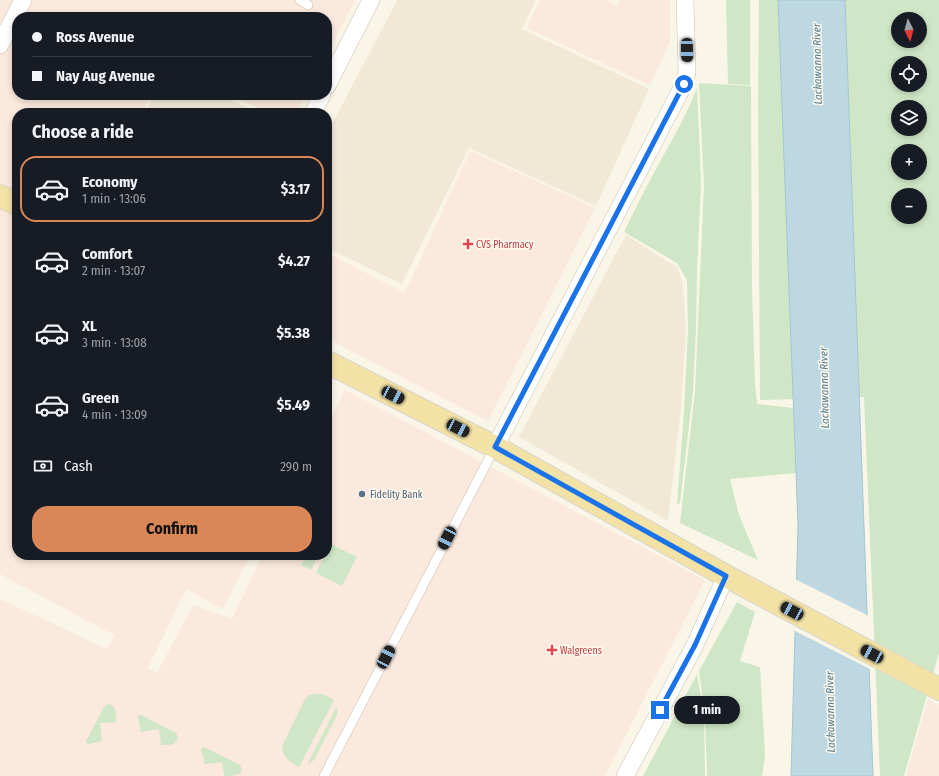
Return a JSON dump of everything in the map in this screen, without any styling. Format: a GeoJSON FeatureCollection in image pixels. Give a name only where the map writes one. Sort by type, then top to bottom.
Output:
{"type":"FeatureCollection","features":[{"type":"Feature","properties":{"kind":"main road"},"geometry":{"type":"LineString","coordinates":[[0,196],[12,202]]}},
{"type":"Feature","properties":{"kind":"main road"},"geometry":{"type":"LineString","coordinates":[[332,365],[495,447],[726,576],[939,689]]}},
{"type":"Feature","properties":{"kind":"street"},"geometry":{"type":"LineString","coordinates":[[17,12],[23,0]]}},
{"type":"Feature","properties":{"kind":"street"},"geometry":{"type":"LineString","coordinates":[[332,76],[371,0]]}},
{"type":"Feature","properties":{"kind":"street"},"geometry":{"type":"LineString","coordinates":[[495,447],[684,84],[687,72],[686,0]]}},
{"type":"Feature","properties":{"kind":"street"},"geometry":{"type":"LineString","coordinates":[[0,45],[12,22]]}},
{"type":"Feature","properties":{"kind":"street"},"geometry":{"type":"LineString","coordinates":[[625,776],[695,645],[726,576]]}},
{"type":"Feature","properties":{"kind":"lane"},"geometry":{"type":"LineString","coordinates":[[300,0],[308,5]]}},
{"type":"Feature","properties":{"kind":"lane"},"geometry":{"type":"LineString","coordinates":[[324,776],[495,447]]}},
{"type":"Feature","properties":{"kind":"shaded area"},"geometry":{"type":"Polygon","coordinates":[[[0,0],[355,0],[332,44],[332,12],[12,12],[12,100],[149,100],[145,108],[12,108],[12,560],[248,560],[223,609],[186,589],[148,668],[157,673],[193,605],[232,619],[261,560],[332,560],[332,417],[345,390],[705,580],[605,776],[0,776],[0,599],[107,649],[114,635],[0,574],[0,0]]]}},
{"type":"Feature","properties":{"kind":"shaded area"},"geometry":{"type":"Polygon","coordinates":[[[397,0],[536,0],[522,29],[649,89],[596,206],[469,148],[402,284],[332,250],[332,124],[397,0]]]}},
{"type":"Feature","properties":{"kind":"shaded area"},"geometry":{"type":"Polygon","coordinates":[[[540,0],[606,0],[617,6],[620,0],[670,0],[670,42],[650,85],[527,28],[540,0]]]}},
{"type":"Feature","properties":{"kind":"shaded area"},"geometry":{"type":"Polygon","coordinates":[[[152,100],[232,100],[247,108],[148,108],[152,100]]]}},
{"type":"Feature","properties":{"kind":"shaded area"},"geometry":{"type":"Polygon","coordinates":[[[241,100],[303,100],[299,108],[259,108],[241,100]]]}},
{"type":"Feature","properties":{"kind":"shaded area"},"geometry":{"type":"Polygon","coordinates":[[[470,151],[595,208],[488,421],[332,342],[332,256],[405,293],[470,151]]]}},
{"type":"Feature","properties":{"kind":"shaded area"},"geometry":{"type":"Polygon","coordinates":[[[626,235],[677,267],[683,284],[686,329],[681,408],[668,521],[519,437],[626,235]]]}},
{"type":"Feature","properties":{"kind":"shaded area"},"geometry":{"type":"Polygon","coordinates":[[[928,699],[939,705],[939,776],[906,776],[928,699]]]}},
{"type":"Feature","properties":{"kind":"green space"},"geometry":{"type":"Polygon","coordinates":[[[726,0],[750,0],[750,85],[728,84],[726,0]]]}},
{"type":"Feature","properties":{"kind":"green space"},"geometry":{"type":"Polygon","coordinates":[[[759,0],[939,0],[939,653],[904,776],[880,776],[864,397],[760,400],[758,99],[759,0]]]}},
{"type":"Feature","properties":{"kind":"green space"},"geometry":{"type":"Polygon","coordinates":[[[699,83],[751,86],[752,291],[757,404],[793,408],[796,473],[730,479],[739,515],[758,560],[680,523],[695,391],[704,186],[699,83]]]}},
{"type":"Feature","properties":{"kind":"green space"},"geometry":{"type":"Polygon","coordinates":[[[697,88],[701,181],[696,329],[693,391],[680,503],[677,504],[688,329],[687,280],[677,263],[624,232],[683,120],[697,88]]]}},
{"type":"Feature","properties":{"kind":"green space"},"geometry":{"type":"Polygon","coordinates":[[[332,544],[357,557],[342,586],[316,573],[322,560],[332,560],[332,544]]]}},
{"type":"Feature","properties":{"kind":"green space"},"geometry":{"type":"Polygon","coordinates":[[[304,560],[316,560],[311,570],[301,565],[304,560]]]}},
{"type":"Feature","properties":{"kind":"green space"},"geometry":{"type":"Polygon","coordinates":[[[737,602],[755,612],[740,661],[760,667],[765,755],[762,776],[707,776],[705,716],[699,671],[737,602]]]}},
{"type":"Feature","properties":{"kind":"green space"},"geometry":{"type":"Polygon","coordinates":[[[697,674],[704,715],[705,776],[643,776],[697,674]]]}},
{"type":"Feature","properties":{"kind":"green space"},"geometry":{"type":"Polygon","coordinates":[[[323,694],[334,700],[299,767],[287,759],[282,746],[304,701],[309,695],[323,694]]]}},
{"type":"Feature","properties":{"kind":"green space"},"geometry":{"type":"Polygon","coordinates":[[[109,704],[115,709],[116,722],[100,723],[102,741],[89,744],[86,743],[104,707],[109,704]]]}},
{"type":"Feature","properties":{"kind":"green space"},"geometry":{"type":"Polygon","coordinates":[[[337,706],[337,715],[314,760],[307,765],[337,706]]]}},
{"type":"Feature","properties":{"kind":"green space"},"geometry":{"type":"Polygon","coordinates":[[[141,715],[176,733],[178,738],[177,741],[171,744],[161,745],[159,729],[141,732],[138,716],[141,715]]]}},
{"type":"Feature","properties":{"kind":"green space"},"geometry":{"type":"Polygon","coordinates":[[[204,747],[240,765],[242,770],[241,772],[237,775],[224,776],[222,762],[205,764],[201,750],[204,747]]]}},
{"type":"Feature","properties":{"kind":"water","name":"Lackawanna River"},"geometry":{"type":"Polygon","coordinates":[[[778,0],[845,0],[873,776],[791,776],[798,525],[778,0]]]}},
{"type":"Feature","properties":{"kind":"pier"},"geometry":{"type":"Polygon","coordinates":[[[795,579],[871,617],[872,670],[793,630],[795,579]]]}},
{"type":"Feature","properties":{"kind":"place","name":"CVS Pharmacy"},"geometry":{"type":"Point","coordinates":[468,244]}},
{"type":"Feature","properties":{"kind":"place","name":"Fidelity Bank"},"geometry":{"type":"Point","coordinates":[362,494]}},
{"type":"Feature","properties":{"kind":"place","name":"Walgreens"},"geometry":{"type":"Point","coordinates":[552,650]}},
{"type":"Feature","properties":{"kind":"route"},"geometry":{"type":"LineString","coordinates":[[660,710],[695,645],[726,576],[495,447],[680,95],[684,84]]}}]}
